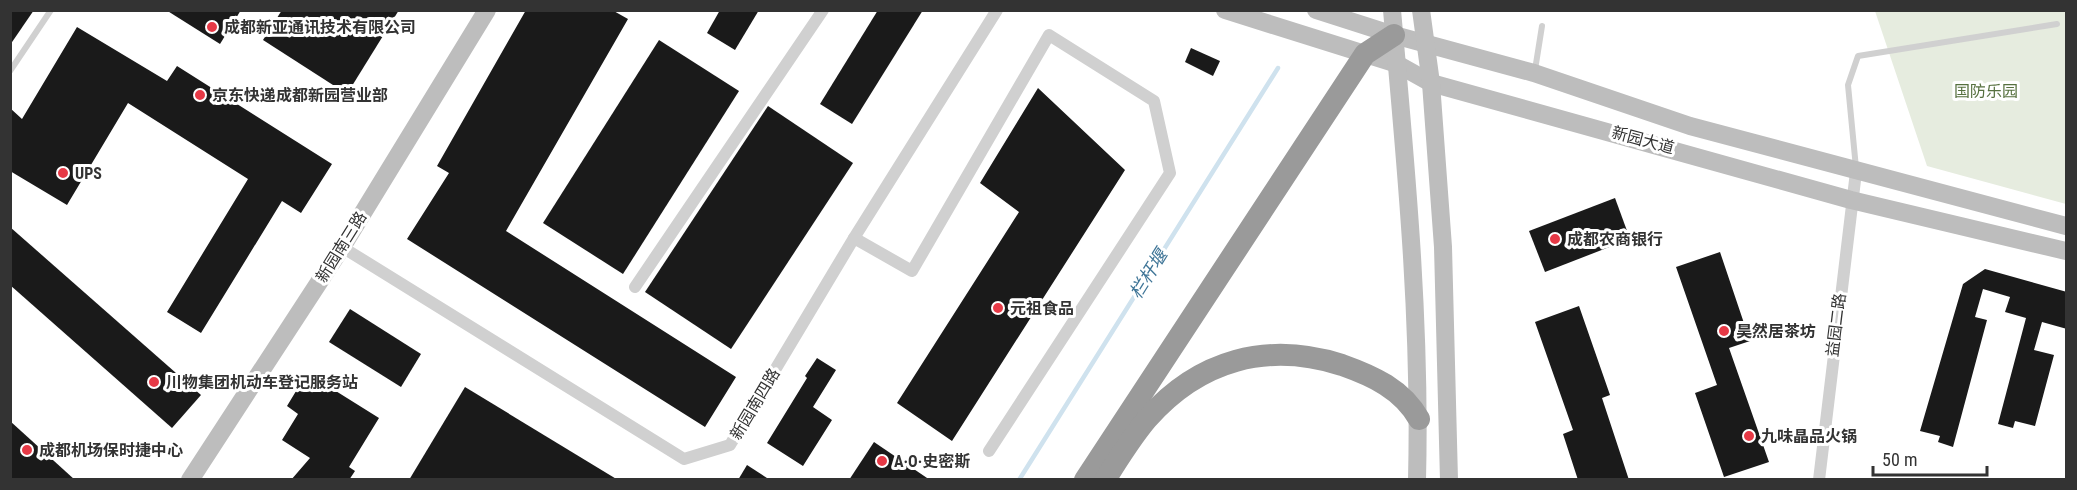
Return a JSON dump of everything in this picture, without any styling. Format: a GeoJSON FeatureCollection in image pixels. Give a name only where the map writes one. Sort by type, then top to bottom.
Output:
{"type":"FeatureCollection","features":[{"type":"Feature","properties":{"kind":"highway"},"geometry":{"type":"LineString","coordinates":[[1085,480],[1365,54],[1394,35]]}},
{"type":"Feature","properties":{"kind":"highway"},"geometry":{"type":"LineString","coordinates":[[1105,480],[1135,435],[1161,405],[1202,374],[1246,357],[1304,356],[1365,374],[1402,396],[1419,419]]}},
{"type":"Feature","properties":{"kind":"street","name":"新园南三路"},"geometry":{"type":"LineString","coordinates":[[190,480],[342,247],[487,10]]}},
{"type":"Feature","properties":{"kind":"street"},"geometry":{"type":"LineString","coordinates":[[635,287],[823,10]]}},
{"type":"Feature","properties":{"kind":"street","name":"新园南四路"},"geometry":{"type":"LineString","coordinates":[[342,247],[684,459],[730,445],[854,238],[997,10]]}},
{"type":"Feature","properties":{"kind":"street","name":"新园大道"},"geometry":{"type":"LineString","coordinates":[[1225,10],[1397,64],[1431,83],[1851,200],[2067,251]]}},
{"type":"Feature","properties":{"kind":"street","name":"新园大道"},"geometry":{"type":"LineString","coordinates":[[1316,10],[1425,44],[1534,73],[1690,126],[1856,172],[2067,226]]}},
{"type":"Feature","properties":{"kind":"street"},"geometry":{"type":"LineString","coordinates":[[1392,10],[1406,148],[1419,419],[1418,480]]}},
{"type":"Feature","properties":{"kind":"street"},"geometry":{"type":"LineString","coordinates":[[1421,10],[1431,83],[1443,247],[1449,480]]}},
{"type":"Feature","properties":{"kind":"street"},"geometry":{"type":"LineString","coordinates":[[854,238],[912,271],[1049,35],[1155,101],[1170,173],[989,451]]}},
{"type":"Feature","properties":{"kind":"street","name":"益园二路"},"geometry":{"type":"LineString","coordinates":[[1818,480],[1856,172]]}},
{"type":"Feature","properties":{"kind":"lane"},"geometry":{"type":"LineString","coordinates":[[10,71],[51,10]]}},
{"type":"Feature","properties":{"kind":"lane"},"geometry":{"type":"LineString","coordinates":[[1856,172],[1848,85],[1858,57],[2057,24]]}},
{"type":"Feature","properties":{"kind":"lane"},"geometry":{"type":"LineString","coordinates":[[1534,73],[1542,26]]}},
{"type":"Feature","properties":{"kind":"green space","name":"国防乐园"},"geometry":{"type":"Polygon","coordinates":[[[1875,11],[2066,11],[2066,204],[1927,166],[1875,11]]]}},
{"type":"Feature","properties":{"kind":"building"},"geometry":{"type":"Polygon","coordinates":[[[10,10],[34,10],[10,45],[10,10]]]}},
{"type":"Feature","properties":{"kind":"building","name":"成都新亚通讯技术有限公司"},"geometry":{"type":"Polygon","coordinates":[[[166,10],[241,10],[220,44],[166,10]]]}},
{"type":"Feature","properties":{"kind":"building"},"geometry":{"type":"Polygon","coordinates":[[[282,10],[399,10],[347,94],[263,40],[282,10]]]}},
{"type":"Feature","properties":{"kind":"building"},"geometry":{"type":"Polygon","coordinates":[[[526,10],[612,10],[628,19],[506,231],[736,377],[705,427],[407,239],[449,173],[437,166],[526,10]]]}},
{"type":"Feature","properties":{"kind":"building"},"geometry":{"type":"Polygon","coordinates":[[[720,10],[759,10],[735,50],[707,33],[720,10]]]}},
{"type":"Feature","properties":{"kind":"building"},"geometry":{"type":"Polygon","coordinates":[[[878,10],[923,10],[852,124],[820,104],[878,10]]]}},
{"type":"Feature","properties":{"kind":"building"},"geometry":{"type":"Polygon","coordinates":[[[77,27],[167,81],[177,66],[332,164],[301,213],[282,201],[201,333],[167,312],[248,179],[128,103],[67,205],[10,171],[10,108],[22,119],[77,27]]]}},
{"type":"Feature","properties":{"kind":"building"},"geometry":{"type":"Polygon","coordinates":[[[659,40],[739,91],[623,274],[543,223],[659,40]]]}},
{"type":"Feature","properties":{"kind":"building"},"geometry":{"type":"Polygon","coordinates":[[[1191,48],[1220,61],[1213,76],[1185,62],[1191,48]]]}},
{"type":"Feature","properties":{"kind":"building","name":"元祖食品"},"geometry":{"type":"Polygon","coordinates":[[[1038,88],[1125,170],[952,441],[897,403],[1019,212],[980,183],[1038,88]]]}},
{"type":"Feature","properties":{"kind":"building"},"geometry":{"type":"Polygon","coordinates":[[[768,106],[853,163],[731,349],[645,292],[768,106]]]}},
{"type":"Feature","properties":{"kind":"building"},"geometry":{"type":"Polygon","coordinates":[[[1615,198],[1630,239],[1545,272],[1529,231],[1615,198]]]}},
{"type":"Feature","properties":{"kind":"building"},"geometry":{"type":"Polygon","coordinates":[[[10,227],[201,395],[172,428],[10,285],[10,227]]]}},
{"type":"Feature","properties":{"kind":"building"},"geometry":{"type":"Polygon","coordinates":[[[1720,252],[1750,341],[1729,348],[1769,462],[1724,477],[1695,393],[1717,385],[1676,267],[1720,252]]]}},
{"type":"Feature","properties":{"kind":"building"},"geometry":{"type":"Polygon","coordinates":[[[1985,269],[2067,292],[2067,329],[2042,322],[2034,350],[2054,355],[2035,426],[2015,421],[2013,428],[1998,424],[2026,318],[2005,312],[2010,297],[1983,289],[1975,317],[1987,320],[1953,447],[1938,442],[1940,436],[1920,431],[1963,284],[1985,269]]]}},
{"type":"Feature","properties":{"kind":"building"},"geometry":{"type":"Polygon","coordinates":[[[1579,306],[1610,395],[1602,398],[1629,480],[1578,480],[1563,434],[1573,430],[1535,322],[1579,306]]]}},
{"type":"Feature","properties":{"kind":"building"},"geometry":{"type":"Polygon","coordinates":[[[350,309],[421,354],[401,387],[329,342],[350,309]]]}},
{"type":"Feature","properties":{"kind":"building"},"geometry":{"type":"Polygon","coordinates":[[[817,358],[836,370],[813,407],[832,420],[803,466],[767,443],[817,358]]]}},
{"type":"Feature","properties":{"kind":"building"},"geometry":{"type":"Polygon","coordinates":[[[307,373],[379,418],[349,467],[355,471],[349,480],[291,480],[310,458],[282,440],[298,414],[287,406],[307,373]]]}},
{"type":"Feature","properties":{"kind":"building"},"geometry":{"type":"Polygon","coordinates":[[[465,387],[618,480],[409,480],[465,387]]]}},
{"type":"Feature","properties":{"kind":"building","name":"成都机场保时捷中心"},"geometry":{"type":"Polygon","coordinates":[[[10,421],[75,480],[10,480],[10,421]]]}},
{"type":"Feature","properties":{"kind":"building","name":"A·O·史密斯"},"geometry":{"type":"Polygon","coordinates":[[[874,442],[930,480],[849,480],[874,442]]]}},
{"type":"Feature","properties":{"kind":"building"},"geometry":{"type":"Polygon","coordinates":[[[747,465],[770,480],[738,480],[747,465]]]}},
{"type":"Feature","properties":{"kind":"waterway","name":"栏杆堰"},"geometry":{"type":"LineString","coordinates":[[1019,480],[1278,68]]}},
{"type":"Feature","properties":{"kind":"place","name":"成都新亚通讯技术有限公司"},"geometry":{"type":"Point","coordinates":[212,27]}},
{"type":"Feature","properties":{"kind":"place","name":"京东快递成都新园营业部"},"geometry":{"type":"Point","coordinates":[200,95]}},
{"type":"Feature","properties":{"kind":"place","name":"UPS"},"geometry":{"type":"Point","coordinates":[63,173]}},
{"type":"Feature","properties":{"kind":"place","name":"成都农商银行"},"geometry":{"type":"Point","coordinates":[1555,239]}},
{"type":"Feature","properties":{"kind":"place","name":"元祖食品"},"geometry":{"type":"Point","coordinates":[998,308]}},
{"type":"Feature","properties":{"kind":"place","name":"昊然居茶坊"},"geometry":{"type":"Point","coordinates":[1724,331]}},
{"type":"Feature","properties":{"kind":"place","name":"川物集团机动车登记服务站"},"geometry":{"type":"Point","coordinates":[154,382]}},
{"type":"Feature","properties":{"kind":"place","name":"九味晶品火锅"},"geometry":{"type":"Point","coordinates":[1749,436]}},
{"type":"Feature","properties":{"kind":"place","name":"成都机场保时捷中心"},"geometry":{"type":"Point","coordinates":[27,450]}},
{"type":"Feature","properties":{"kind":"place","name":"A·O·史密斯"},"geometry":{"type":"Point","coordinates":[882,461]}}]}
